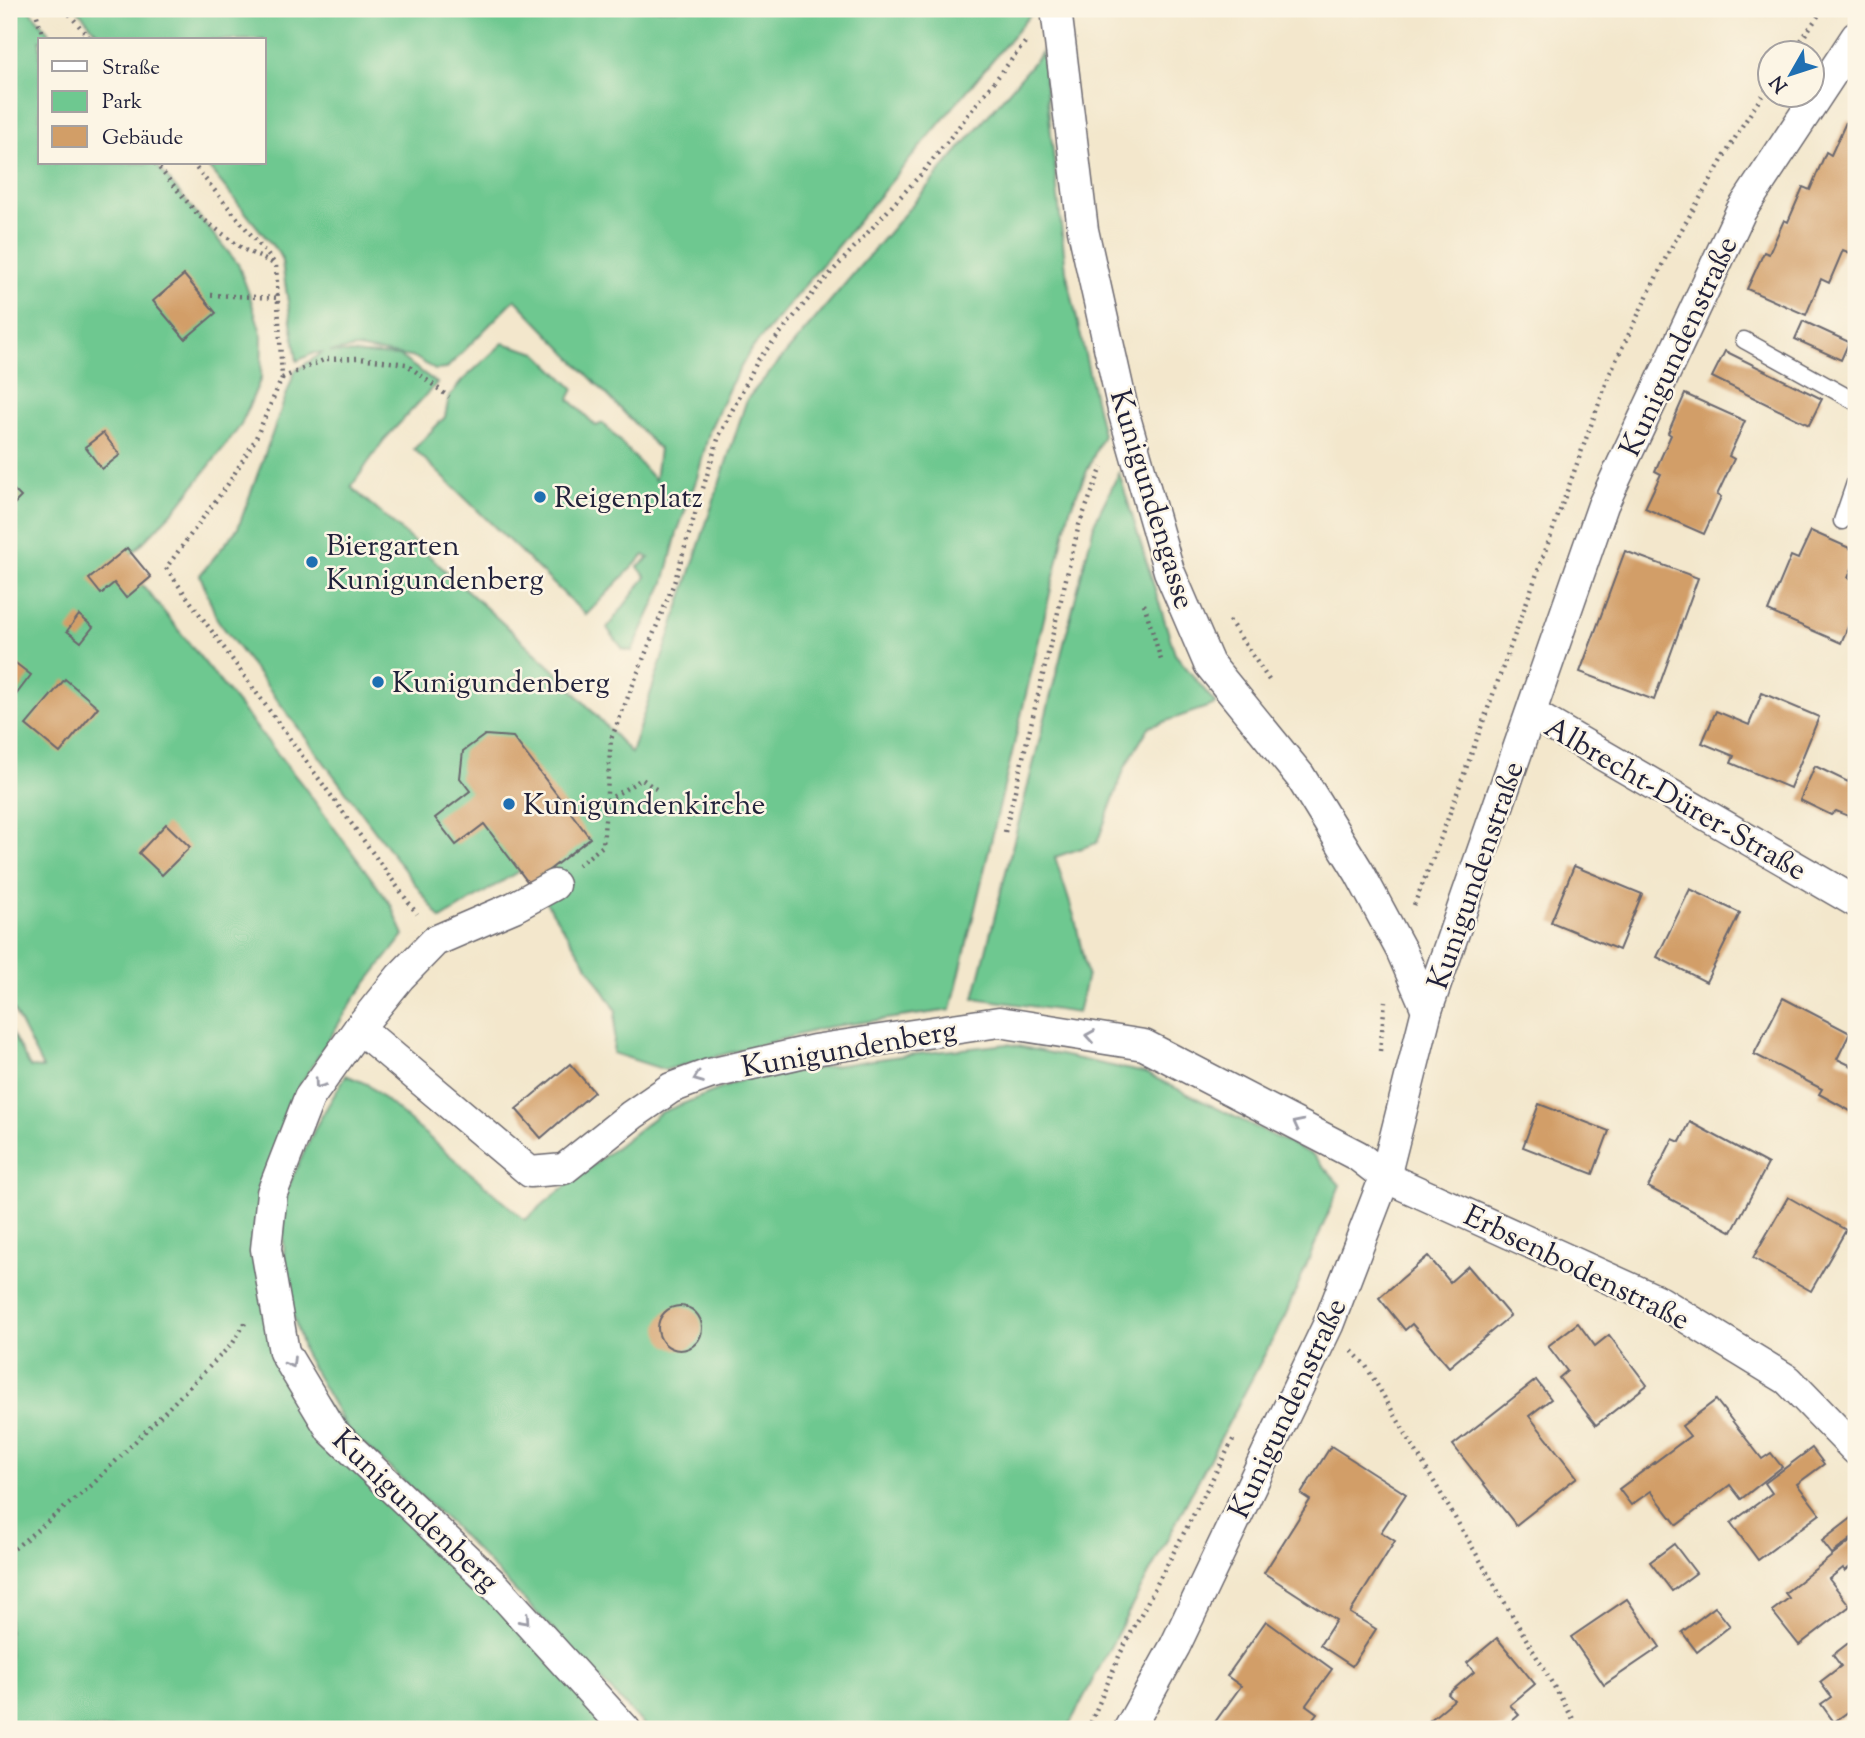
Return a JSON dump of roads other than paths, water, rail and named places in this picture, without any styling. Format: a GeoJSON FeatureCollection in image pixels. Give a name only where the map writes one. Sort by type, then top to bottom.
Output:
{"type":"FeatureCollection","features":[{"type":"Feature","properties":{"kind":"street","name":"Kunigundengasse"},"geometry":{"type":"LineString","coordinates":[[1056,9],[1083,230],[1124,414],[1169,570],[1209,664],[1300,776],[1359,872],[1401,950],[1427,1010]]}},
{"type":"Feature","properties":{"kind":"street","name":"Kunigundenstraße"},"geometry":{"type":"LineString","coordinates":[[1129,1729],[1175,1646],[1328,1325],[1385,1177],[1427,1010],[1603,505],[1741,211],[1854,44]]}},
{"type":"Feature","properties":{"kind":"street","name":"Albrecht-Dürer-Straße"},"geometry":{"type":"LineString","coordinates":[[1531,714],[1856,902]]}},
{"type":"Feature","properties":{"kind":"street","name":"Kunigundenberg"},"geometry":{"type":"LineString","coordinates":[[554,885],[514,907],[435,941],[400,977],[359,1028],[309,1098],[272,1193],[266,1249],[284,1352],[331,1430],[496,1587],[625,1729]]}},
{"type":"Feature","properties":{"kind":"street","name":"Kunigundenberg"},"geometry":{"type":"LineString","coordinates":[[359,1028],[530,1172],[564,1169],[671,1088],[709,1074],[814,1050],[999,1022],[1144,1045],[1358,1156],[1385,1177]]}},
{"type":"Feature","properties":{"kind":"street","name":"Erbsenbodenstraße"},"geometry":{"type":"LineString","coordinates":[[1385,1177],[1661,1302],[1788,1380],[1856,1450]]}},
{"type":"Feature","properties":{"kind":"lane"},"geometry":{"type":"LineString","coordinates":[[1744,340],[1856,402]]}},
{"type":"Feature","properties":{"kind":"lane"},"geometry":{"type":"LineString","coordinates":[[1842,521],[1856,480]]}},
{"type":"Feature","properties":{"kind":"place","name":"Reigenplatz"},"geometry":{"type":"Point","coordinates":[540,497]}},
{"type":"Feature","properties":{"kind":"place","name":"Biergarten Kunigundenberg"},"geometry":{"type":"Point","coordinates":[312,562]}},
{"type":"Feature","properties":{"kind":"place","name":"Kunigundenberg"},"geometry":{"type":"Point","coordinates":[378,682]}},
{"type":"Feature","properties":{"kind":"place","name":"Kunigundenkirche"},"geometry":{"type":"Point","coordinates":[509,804]}}]}
